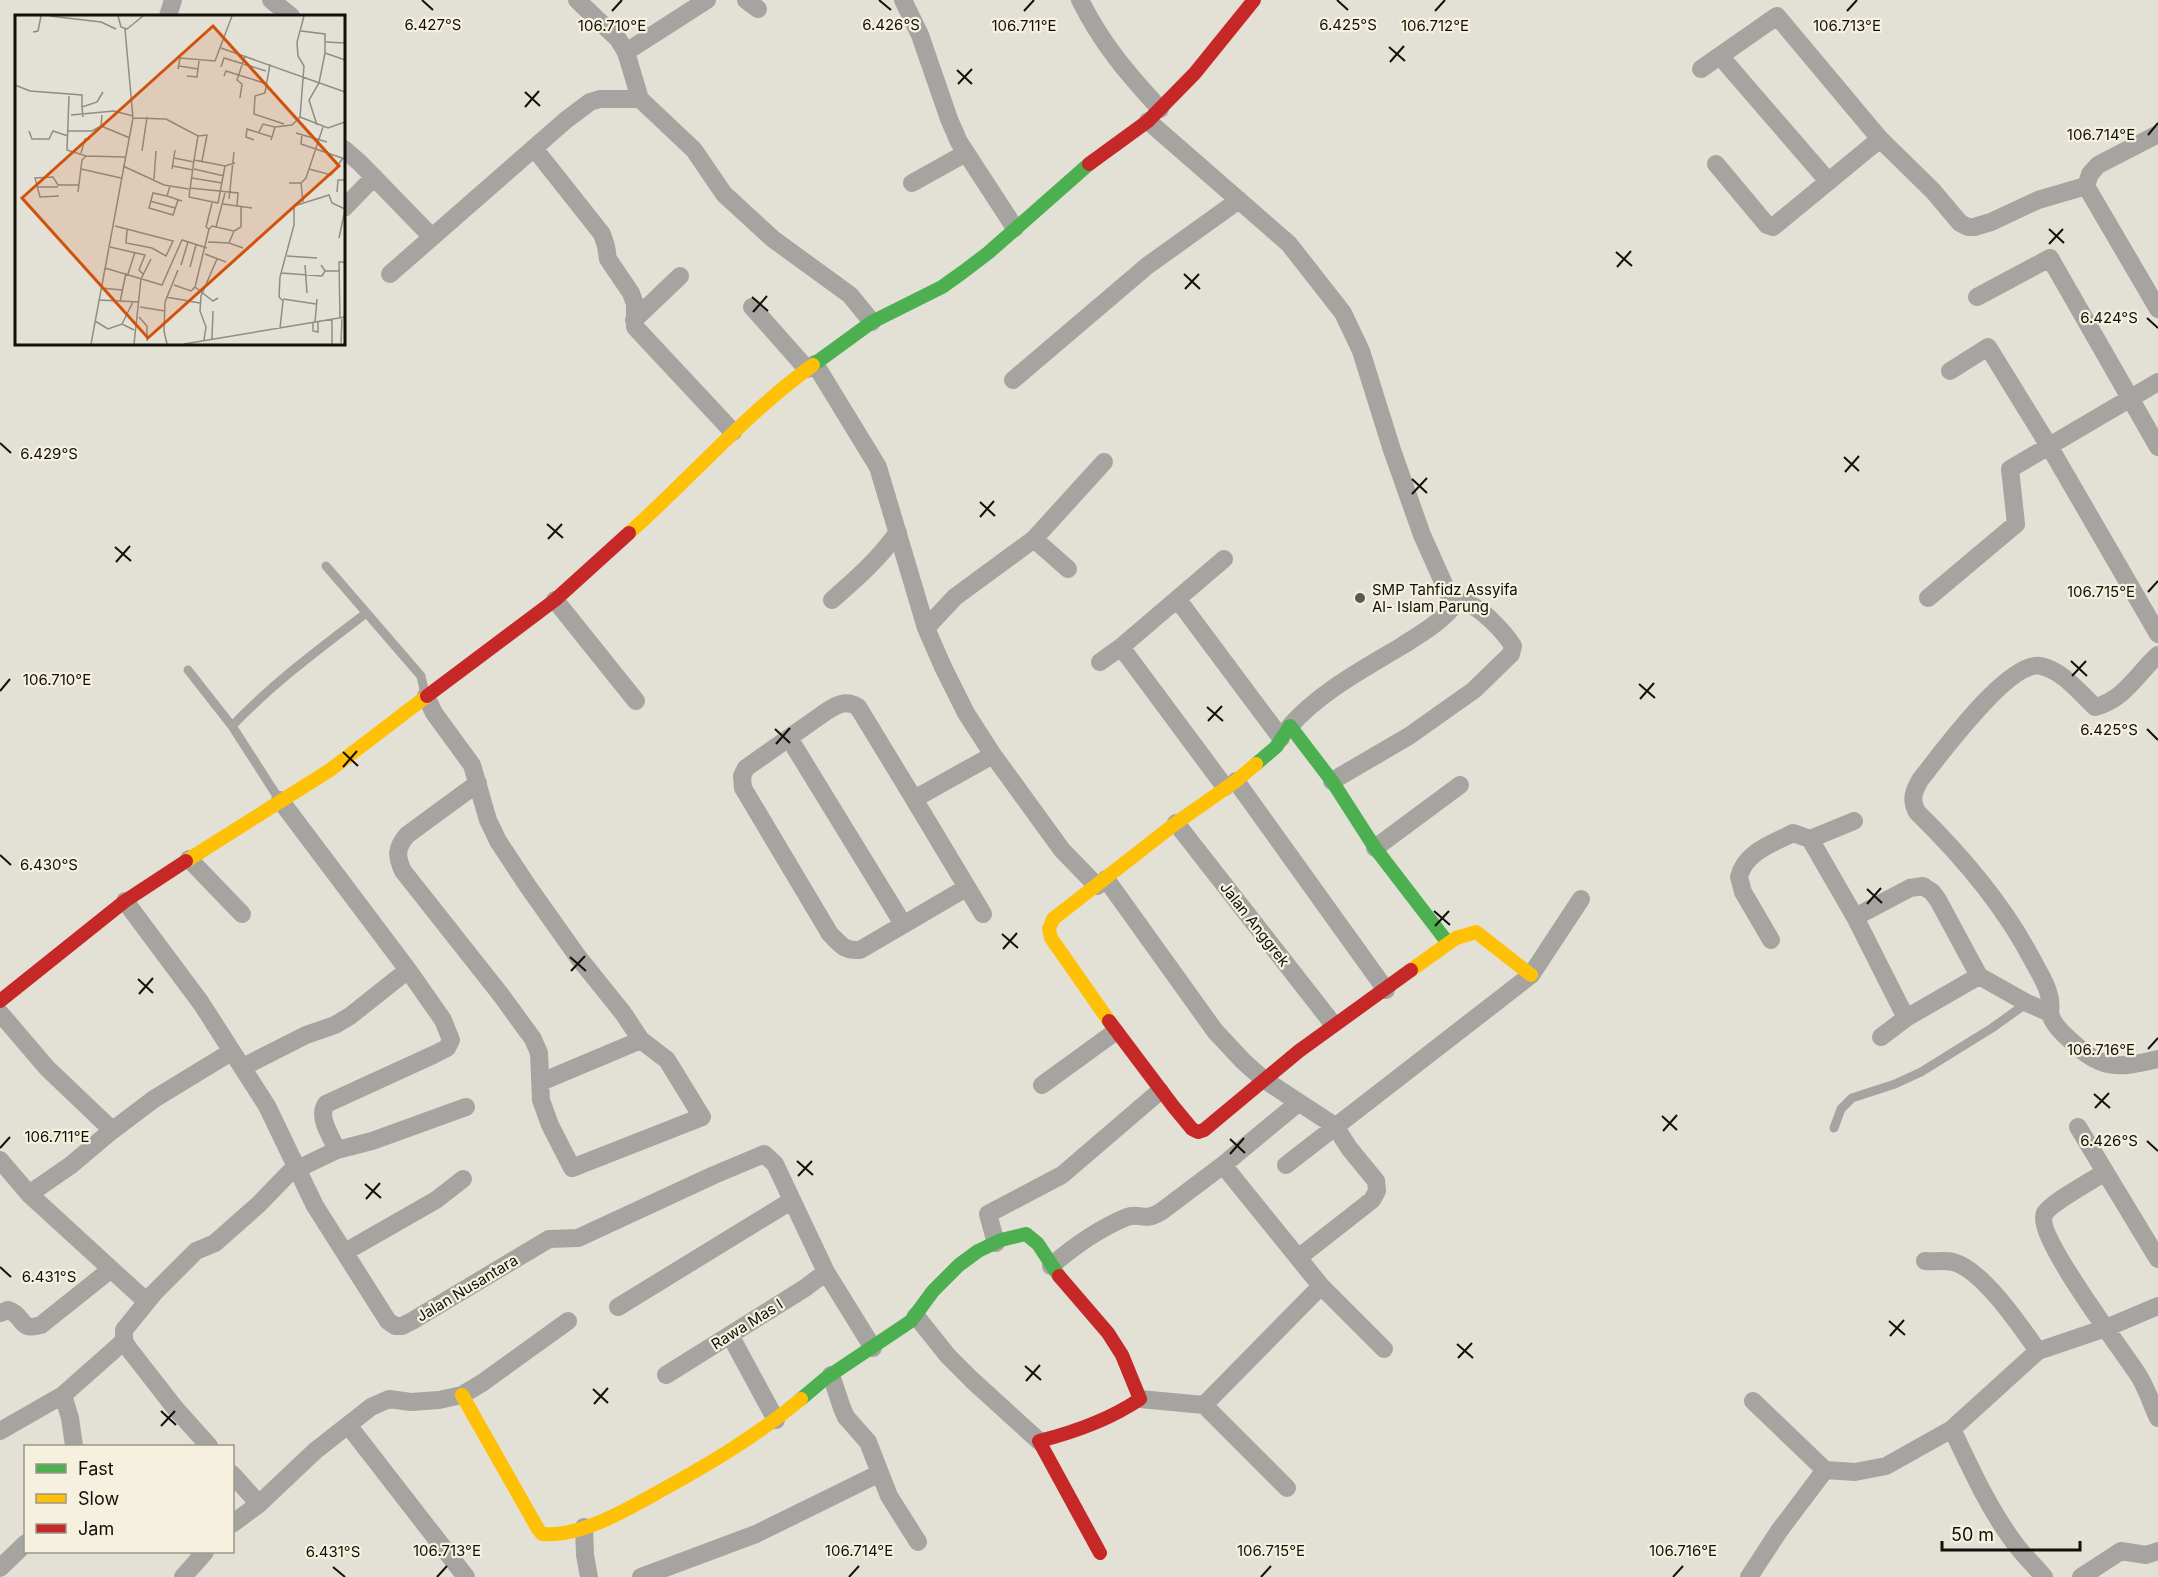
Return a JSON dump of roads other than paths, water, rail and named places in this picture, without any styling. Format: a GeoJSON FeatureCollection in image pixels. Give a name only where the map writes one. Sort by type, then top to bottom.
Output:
{"type":"FeatureCollection","features":[{"type":"Feature","properties":{"kind":"street"},"geometry":{"type":"LineString","coordinates":[[168,15],[173,0]]}},
{"type":"Feature","properties":{"kind":"street"},"geometry":{"type":"LineString","coordinates":[[271,0],[290,15]]}},
{"type":"Feature","properties":{"kind":"street"},"geometry":{"type":"LineString","coordinates":[[577,0],[618,39],[626,52],[640,99],[694,150],[724,194],[781,245],[850,295],[872,322]]}},
{"type":"Feature","properties":{"kind":"street"},"geometry":{"type":"LineString","coordinates":[[626,52],[707,0]]}},
{"type":"Feature","properties":{"kind":"street"},"geometry":{"type":"LineString","coordinates":[[903,0],[920,36],[949,119],[966,153],[1015,228]]}},
{"type":"Feature","properties":{"kind":"street"},"geometry":{"type":"LineString","coordinates":[[1080,0],[1105,45],[1128,74],[1154,115],[1239,200],[1289,244],[1343,313],[1361,351],[1422,535],[1452,602],[1452,608],[1434,625],[1336,686],[1302,713],[1285,732],[1276,747],[1231,784],[1176,823],[1053,919],[1049,930],[1051,938],[1115,1032],[1192,1129],[1198,1132],[1204,1130],[1263,1079],[1333,1024],[1386,990],[1448,943],[1472,931],[1531,975]]}},
{"type":"Feature","properties":{"kind":"street"},"geometry":{"type":"LineString","coordinates":[[0,1001],[125,901],[330,770],[555,600],[667,499],[733,432],[811,366],[872,322],[942,287],[988,253],[1076,174],[1154,115],[1195,73],[1254,0]]}},
{"type":"Feature","properties":{"kind":"street"},"geometry":{"type":"LineString","coordinates":[[1701,69],[1777,16],[1880,139],[1933,191],[1960,222],[1968,227],[1991,222],[2038,200],[2086,186]]}},
{"type":"Feature","properties":{"kind":"street"},"geometry":{"type":"LineString","coordinates":[[1720,56],[1827,181]]}},
{"type":"Feature","properties":{"kind":"street"},"geometry":{"type":"LineString","coordinates":[[390,274],[566,120],[590,102],[600,99],[640,99]]}},
{"type":"Feature","properties":{"kind":"street"},"geometry":{"type":"LineString","coordinates":[[2158,134],[2098,165],[2090,174],[2086,186],[2158,309]]}},
{"type":"Feature","properties":{"kind":"street"},"geometry":{"type":"LineString","coordinates":[[1716,164],[1770,227],[1777,226],[1827,181],[1880,139]]}},
{"type":"Feature","properties":{"kind":"street"},"geometry":{"type":"LineString","coordinates":[[534,148],[602,234],[608,259],[631,293],[635,304],[635,327],[733,432]]}},
{"type":"Feature","properties":{"kind":"street"},"geometry":{"type":"LineString","coordinates":[[345,150],[432,237]]}},
{"type":"Feature","properties":{"kind":"street"},"geometry":{"type":"LineString","coordinates":[[912,183],[966,153]]}},
{"type":"Feature","properties":{"kind":"street"},"geometry":{"type":"LineString","coordinates":[[345,207],[374,177]]}},
{"type":"Feature","properties":{"kind":"street"},"geometry":{"type":"LineString","coordinates":[[1013,380],[1147,266],[1239,200]]}},
{"type":"Feature","properties":{"kind":"street"},"geometry":{"type":"LineString","coordinates":[[1977,297],[2050,258],[2158,447]]}},
{"type":"Feature","properties":{"kind":"street"},"geometry":{"type":"LineString","coordinates":[[634,320],[680,276]]}},
{"type":"Feature","properties":{"kind":"street"},"geometry":{"type":"LineString","coordinates":[[752,307],[811,366],[878,467],[926,628],[966,712],[993,755],[1062,850],[1102,882],[1215,1031],[1243,1062],[1263,1079],[1335,1126],[1349,1148],[1376,1181],[1377,1191],[1372,1200],[1298,1258]]}},
{"type":"Feature","properties":{"kind":"street"},"geometry":{"type":"LineString","coordinates":[[1950,371],[1988,347],[2049,446],[2158,634]]}},
{"type":"Feature","properties":{"kind":"street"},"geometry":{"type":"LineString","coordinates":[[1928,598],[2016,524],[2010,469],[2158,382]]}},
{"type":"Feature","properties":{"kind":"street"},"geometry":{"type":"LineString","coordinates":[[926,628],[955,597],[1034,539],[1104,462]]}},
{"type":"Feature","properties":{"kind":"street"},"geometry":{"type":"LineString","coordinates":[[832,600],[883,554],[897,532]]}},
{"type":"Feature","properties":{"kind":"street"},"geometry":{"type":"LineString","coordinates":[[1034,539],[1068,568]]}},
{"type":"Feature","properties":{"kind":"street"},"geometry":{"type":"LineString","coordinates":[[1100,662],[1178,600],[1224,559]]}},
{"type":"Feature","properties":{"kind":"street"},"geometry":{"type":"LineString","coordinates":[[555,600],[636,701]]}},
{"type":"Feature","properties":{"kind":"street"},"geometry":{"type":"LineString","coordinates":[[1178,600],[1285,732],[1332,781],[1375,848],[1448,943]]}},
{"type":"Feature","properties":{"kind":"street"},"geometry":{"type":"LineString","coordinates":[[1332,781],[1408,736],[1474,690],[1511,654],[1513,646],[1507,637],[1479,610],[1466,603],[1452,602]]}},
{"type":"Feature","properties":{"kind":"street"},"geometry":{"type":"LineString","coordinates":[[1121,647],[1231,784],[1386,990]]}},
{"type":"Feature","properties":{"kind":"street"},"geometry":{"type":"LineString","coordinates":[[2158,655],[2121,694],[2108,704],[2096,707],[2057,672],[2040,666],[2025,668],[2010,678],[1979,707],[1920,780],[1914,791],[1913,802],[1917,812],[1995,899],[2018,931],[2047,985],[2051,1018],[2063,1034],[2088,1057],[2095,1060],[2124,1065],[2158,1059]]}},
{"type":"Feature","properties":{"kind":"street"},"geometry":{"type":"LineString","coordinates":[[426,696],[434,713],[472,765],[478,783],[482,803],[498,841],[558,929],[641,1040],[667,1060],[702,1117],[572,1168],[541,1100],[539,1053],[533,1039],[403,871],[398,861],[399,845],[407,835],[478,783]]}},
{"type":"Feature","properties":{"kind":"street"},"geometry":{"type":"LineString","coordinates":[[966,888],[860,950],[849,951],[836,941],[824,925],[743,788],[742,776],[746,768],[839,704],[852,704],[858,707],[983,914]]}},
{"type":"Feature","properties":{"kind":"street"},"geometry":{"type":"LineString","coordinates":[[789,738],[903,924]]}},
{"type":"Feature","properties":{"kind":"street"},"geometry":{"type":"LineString","coordinates":[[914,799],[993,755]]}},
{"type":"Feature","properties":{"kind":"street"},"geometry":{"type":"LineString","coordinates":[[1375,848],[1460,785]]}},
{"type":"Feature","properties":{"kind":"street"},"geometry":{"type":"LineString","coordinates":[[280,800],[408,970],[442,1020],[450,1042],[447,1048],[326,1104],[322,1111],[324,1121],[337,1150]]}},
{"type":"Feature","properties":{"kind":"street"},"geometry":{"type":"LineString","coordinates":[[1810,839],[1854,821]]}},
{"type":"Feature","properties":{"kind":"street","name":"Jalan Anggrek"},"geometry":{"type":"LineString","coordinates":[[1176,823],[1333,1024]]}},
{"type":"Feature","properties":{"kind":"street"},"geometry":{"type":"LineString","coordinates":[[1771,940],[1743,892],[1740,872],[1753,854],[1793,832],[1810,839],[1855,917],[1906,1018]]}},
{"type":"Feature","properties":{"kind":"street"},"geometry":{"type":"LineString","coordinates":[[189,859],[242,914]]}},
{"type":"Feature","properties":{"kind":"street"},"geometry":{"type":"LineString","coordinates":[[1855,917],[1910,888],[1923,886],[1938,900],[1979,976],[2050,1013]]}},
{"type":"Feature","properties":{"kind":"street"},"geometry":{"type":"LineString","coordinates":[[1286,1165],[1531,975],[1581,899]]}},
{"type":"Feature","properties":{"kind":"street","name":"Jalan Nusantara"},"geometry":{"type":"LineString","coordinates":[[125,901],[201,1004],[243,1067],[267,1106],[315,1206],[388,1321],[394,1326],[402,1326],[549,1239],[578,1238],[764,1154],[775,1164],[826,1272],[873,1348]]}},
{"type":"Feature","properties":{"kind":"street"},"geometry":{"type":"LineString","coordinates":[[243,1067],[306,1035],[335,1025],[350,1016],[408,970]]}},
{"type":"Feature","properties":{"kind":"street"},"geometry":{"type":"LineString","coordinates":[[1881,1037],[1906,1018],[1979,976]]}},
{"type":"Feature","properties":{"kind":"street"},"geometry":{"type":"LineString","coordinates":[[0,1013],[47,1068],[112,1130]]}},
{"type":"Feature","properties":{"kind":"street"},"geometry":{"type":"LineString","coordinates":[[1042,1085],[1115,1032]]}},
{"type":"Feature","properties":{"kind":"street"},"geometry":{"type":"LineString","coordinates":[[541,1082],[641,1040]]}},
{"type":"Feature","properties":{"kind":"street"},"geometry":{"type":"LineString","coordinates":[[29,1194],[71,1165],[112,1130],[154,1099],[231,1052]]}},
{"type":"Feature","properties":{"kind":"street"},"geometry":{"type":"LineString","coordinates":[[996,1243],[988,1214],[1062,1175],[1161,1091]]}},
{"type":"Feature","properties":{"kind":"street"},"geometry":{"type":"LineString","coordinates":[[1051,1266],[1091,1237],[1130,1216],[1152,1218],[1223,1165],[1298,1103]]}},
{"type":"Feature","properties":{"kind":"street"},"geometry":{"type":"LineString","coordinates":[[208,1445],[161,1391],[124,1341],[124,1330],[128,1324],[196,1251],[215,1243],[259,1204],[282,1179],[298,1168],[337,1150],[372,1141],[466,1107]]}},
{"type":"Feature","properties":{"kind":"street"},"geometry":{"type":"LineString","coordinates":[[2078,1127],[2158,1259]]}},
{"type":"Feature","properties":{"kind":"street"},"geometry":{"type":"LineString","coordinates":[[0,1160],[29,1194],[147,1302]]}},
{"type":"Feature","properties":{"kind":"street"},"geometry":{"type":"LineString","coordinates":[[1223,1165],[1321,1286],[1384,1349]]}},
{"type":"Feature","properties":{"kind":"street"},"geometry":{"type":"LineString","coordinates":[[2105,1172],[2052,1207],[2044,1215],[2043,1223],[2054,1249],[2138,1375],[2158,1418]]}},
{"type":"Feature","properties":{"kind":"street"},"geometry":{"type":"LineString","coordinates":[[345,1252],[436,1200],[463,1179]]}},
{"type":"Feature","properties":{"kind":"street"},"geometry":{"type":"LineString","coordinates":[[618,1307],[791,1202]]}},
{"type":"Feature","properties":{"kind":"street"},"geometry":{"type":"LineString","coordinates":[[462,1395],[542,1534],[554,1535],[584,1527],[608,1520],[716,1460],[777,1420],[831,1375],[916,1316],[933,1291],[959,1265],[978,1251],[1001,1240],[1026,1234],[1038,1244],[1051,1266],[1108,1333],[1122,1355],[1140,1399]]}},
{"type":"Feature","properties":{"kind":"street"},"geometry":{"type":"LineString","coordinates":[[1925,1261],[1953,1262],[1968,1269],[2011,1313],[2038,1352]]}},
{"type":"Feature","properties":{"kind":"street"},"geometry":{"type":"LineString","coordinates":[[0,1313],[13,1311],[28,1327],[41,1325],[111,1269]]}},
{"type":"Feature","properties":{"kind":"street","name":"Rawa Mas I"},"geometry":{"type":"LineString","coordinates":[[666,1375],[805,1288],[826,1272]]}},
{"type":"Feature","properties":{"kind":"street"},"geometry":{"type":"LineString","coordinates":[[1204,1406],[1321,1286]]}},
{"type":"Feature","properties":{"kind":"street"},"geometry":{"type":"LineString","coordinates":[[1753,1401],[1825,1470],[1855,1472],[1886,1466],[1952,1429],[2038,1352],[2106,1328],[2158,1306]]}},
{"type":"Feature","properties":{"kind":"street"},"geometry":{"type":"LineString","coordinates":[[916,1316],[948,1356],[1039,1441],[1100,1553]]}},
{"type":"Feature","properties":{"kind":"street"},"geometry":{"type":"LineString","coordinates":[[234,1523],[259,1504],[315,1451],[371,1407],[389,1399],[411,1402],[439,1400],[462,1395],[568,1322]]}},
{"type":"Feature","properties":{"kind":"street"},"geometry":{"type":"LineString","coordinates":[[730,1335],[777,1420]]}},
{"type":"Feature","properties":{"kind":"street"},"geometry":{"type":"LineString","coordinates":[[0,1431],[63,1395],[124,1341]]}},
{"type":"Feature","properties":{"kind":"street"},"geometry":{"type":"LineString","coordinates":[[831,1375],[846,1417],[868,1442],[892,1503],[918,1542]]}},
{"type":"Feature","properties":{"kind":"street"},"geometry":{"type":"LineString","coordinates":[[63,1395],[70,1418],[74,1445]]}},
{"type":"Feature","properties":{"kind":"street"},"geometry":{"type":"LineString","coordinates":[[1039,1441],[1065,1435],[1114,1416],[1140,1399],[1204,1406],[1287,1488]]}},
{"type":"Feature","properties":{"kind":"street"},"geometry":{"type":"LineString","coordinates":[[348,1425],[466,1577]]}},
{"type":"Feature","properties":{"kind":"street"},"geometry":{"type":"LineString","coordinates":[[1952,1429],[1974,1475],[2013,1541],[2044,1577]]}},
{"type":"Feature","properties":{"kind":"street"},"geometry":{"type":"LineString","coordinates":[[1749,1577],[1825,1470]]}},
{"type":"Feature","properties":{"kind":"street"},"geometry":{"type":"LineString","coordinates":[[641,1577],[756,1534],[880,1473]]}},
{"type":"Feature","properties":{"kind":"street"},"geometry":{"type":"LineString","coordinates":[[234,1476],[259,1504]]}},
{"type":"Feature","properties":{"kind":"street"},"geometry":{"type":"LineString","coordinates":[[584,1527],[589,1577]]}},
{"type":"Feature","properties":{"kind":"street"},"geometry":{"type":"LineString","coordinates":[[0,1568],[24,1545]]}},
{"type":"Feature","properties":{"kind":"street"},"geometry":{"type":"LineString","coordinates":[[2081,1577],[2121,1551],[2146,1554],[2158,1551]]}},
{"type":"Feature","properties":{"kind":"street"},"geometry":{"type":"LineString","coordinates":[[183,1577],[204,1553]]}},
{"type":"Feature","properties":{"kind":"lane"},"geometry":{"type":"LineString","coordinates":[[326,566],[365,614],[421,676],[426,696]]}},
{"type":"Feature","properties":{"kind":"lane"},"geometry":{"type":"LineString","coordinates":[[232,726],[322,647],[365,614]]}},
{"type":"Feature","properties":{"kind":"lane"},"geometry":{"type":"LineString","coordinates":[[188,670],[232,726],[280,800]]}},
{"type":"Feature","properties":{"kind":"lane"},"geometry":{"type":"LineString","coordinates":[[1834,1128],[1841,1109],[1852,1098],[1895,1084],[1921,1072],[1992,1028],[2027,1003]]}},
{"type":"Feature","properties":{"kind":"place","name":"SMP Tahfidz Assyifa Al- Islam Parung"},"geometry":{"type":"Point","coordinates":[1360,598]}}]}
